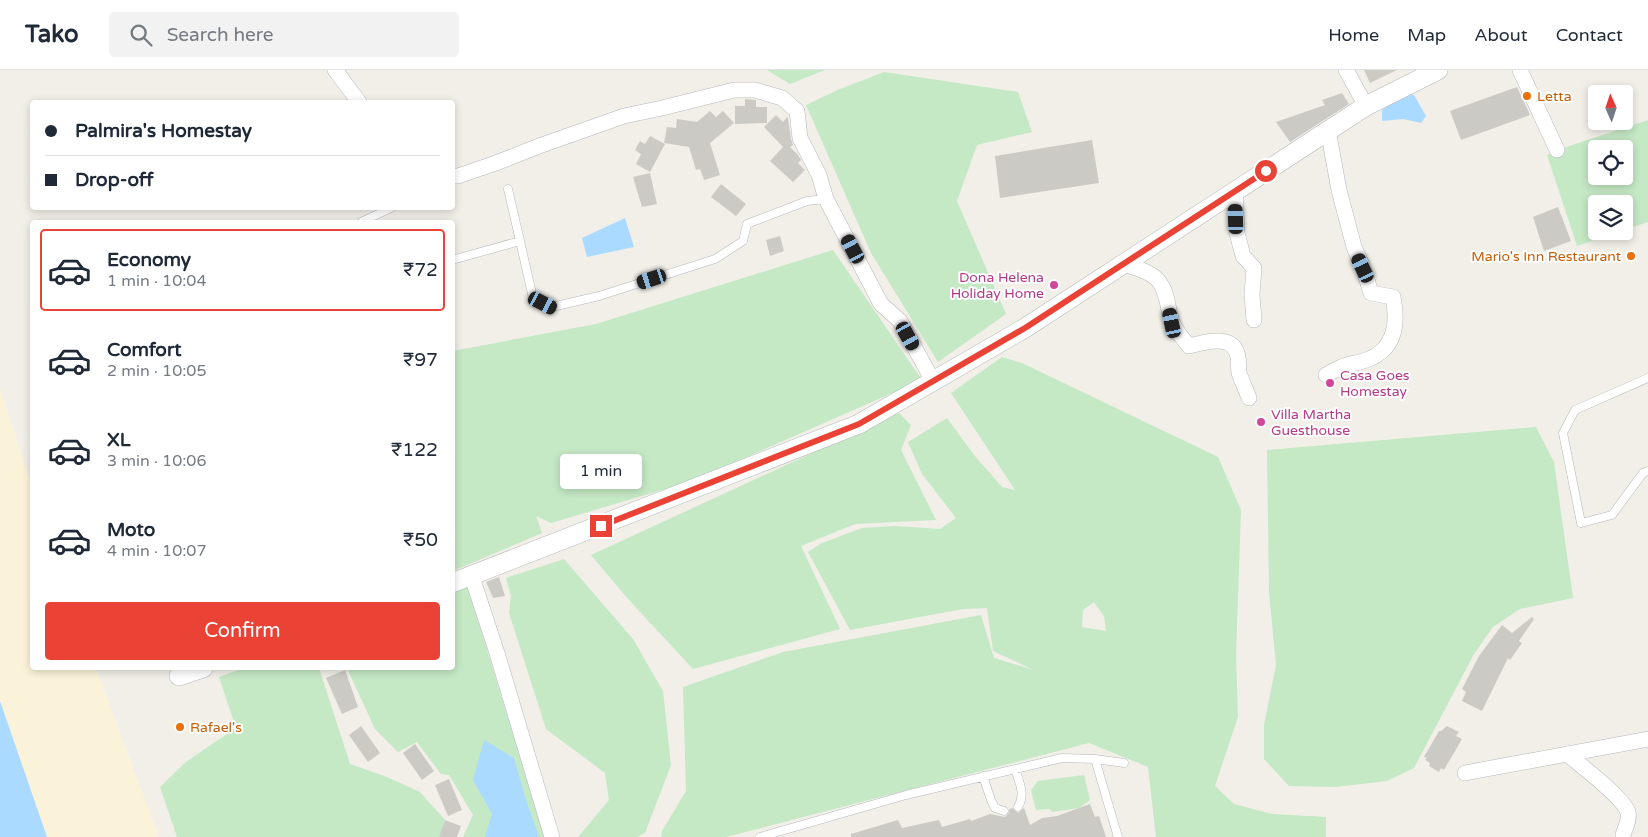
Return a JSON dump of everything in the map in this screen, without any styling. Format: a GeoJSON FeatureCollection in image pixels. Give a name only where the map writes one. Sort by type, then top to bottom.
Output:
{"type":"FeatureCollection","features":[{"type":"Feature","properties":{"kind":"street"},"geometry":{"type":"LineString","coordinates":[[335,70],[358,100]]}},
{"type":"Feature","properties":{"kind":"street"},"geometry":{"type":"LineString","coordinates":[[1346,70],[1366,106]]}},
{"type":"Feature","properties":{"kind":"street"},"geometry":{"type":"LineString","coordinates":[[455,583],[859,424],[1025,328],[1366,106],[1438,70]]}},
{"type":"Feature","properties":{"kind":"street"},"geometry":{"type":"LineString","coordinates":[[1520,70],[1557,150]]}},
{"type":"Feature","properties":{"kind":"street"},"geometry":{"type":"LineString","coordinates":[[455,176],[624,116],[734,90],[755,90],[782,98],[797,111],[800,138],[819,175],[826,198],[881,304],[900,321],[933,381]]}},
{"type":"Feature","properties":{"kind":"street"},"geometry":{"type":"LineString","coordinates":[[1326,375],[1345,365],[1369,359],[1385,350],[1394,331],[1396,312],[1393,297],[1371,293],[1354,247],[1339,190],[1328,130]]}},
{"type":"Feature","properties":{"kind":"street"},"geometry":{"type":"LineString","coordinates":[[1235,191],[1237,233],[1243,256],[1254,268],[1252,294],[1254,320]]}},
{"type":"Feature","properties":{"kind":"street"},"geometry":{"type":"LineString","coordinates":[[1123,264],[1144,270],[1160,282],[1168,302],[1172,323],[1189,346],[1215,340],[1228,343],[1235,349],[1238,356],[1239,372],[1249,398]]}},
{"type":"Feature","properties":{"kind":"street"},"geometry":{"type":"LineString","coordinates":[[472,577],[497,653],[552,837]]}},
{"type":"Feature","properties":{"kind":"street"},"geometry":{"type":"LineString","coordinates":[[179,676],[197,670]]}},
{"type":"Feature","properties":{"kind":"street"},"geometry":{"type":"LineString","coordinates":[[1464,773],[1648,739]]}},
{"type":"Feature","properties":{"kind":"street"},"geometry":{"type":"LineString","coordinates":[[1567,754],[1622,803],[1628,814],[1628,823],[1622,835]]}},
{"type":"Feature","properties":{"kind":"lane"},"geometry":{"type":"LineString","coordinates":[[508,189],[533,298],[552,307],[599,296],[715,259],[743,241],[747,224],[807,201],[826,198]]}},
{"type":"Feature","properties":{"kind":"lane"},"geometry":{"type":"LineString","coordinates":[[365,220],[387,210]]}},
{"type":"Feature","properties":{"kind":"lane"},"geometry":{"type":"LineString","coordinates":[[455,259],[520,241]]}},
{"type":"Feature","properties":{"kind":"lane"},"geometry":{"type":"LineString","coordinates":[[1648,378],[1575,410],[1563,433],[1581,523],[1612,515],[1643,473],[1648,471]]}},
{"type":"Feature","properties":{"kind":"lane"},"geometry":{"type":"LineString","coordinates":[[760,837],[836,814],[983,776],[1062,758],[1095,759],[1124,763]]}},
{"type":"Feature","properties":{"kind":"lane"},"geometry":{"type":"LineString","coordinates":[[1095,759],[1118,837]]}},
{"type":"Feature","properties":{"kind":"lane"},"geometry":{"type":"LineString","coordinates":[[1015,769],[1023,796],[1018,806]]}},
{"type":"Feature","properties":{"kind":"lane"},"geometry":{"type":"LineString","coordinates":[[983,776],[995,808],[1004,811]]}},
{"type":"Feature","properties":{"kind":"green space"},"geometry":{"type":"Polygon","coordinates":[[[767,70],[825,70],[790,84],[767,70]]]}},
{"type":"Feature","properties":{"kind":"green space"},"geometry":{"type":"Polygon","coordinates":[[[884,72],[1018,92],[1032,132],[977,145],[957,201],[1006,314],[938,362],[871,253],[806,105],[884,72]]]}},
{"type":"Feature","properties":{"kind":"green space"},"geometry":{"type":"Polygon","coordinates":[[[1648,120],[1648,222],[1633,227],[1633,195],[1588,195],[1588,240],[1594,240],[1577,246],[1547,155],[1557,150],[1618,130],[1633,130],[1633,125],[1648,120]]]}},
{"type":"Feature","properties":{"kind":"green space"},"geometry":{"type":"Polygon","coordinates":[[[833,250],[922,380],[692,481],[551,523],[536,516],[542,533],[455,570],[455,351],[596,324],[833,250]]]}},
{"type":"Feature","properties":{"kind":"green space"},"geometry":{"type":"Polygon","coordinates":[[[1002,357],[1022,363],[1218,457],[1241,510],[1236,655],[1238,717],[1215,786],[1234,804],[1272,814],[1326,817],[1326,837],[1156,837],[1148,767],[1089,743],[726,837],[661,837],[662,831],[686,791],[683,687],[783,652],[981,615],[994,658],[1034,670],[993,651],[987,608],[963,609],[850,630],[808,552],[822,543],[862,528],[895,526],[940,529],[956,518],[922,474],[908,442],[947,418],[974,455],[1002,487],[1015,490],[951,393],[1002,357]],[[1094,602],[1083,610],[1082,627],[1106,631],[1104,616],[1094,602]]]}},
{"type":"Feature","properties":{"kind":"green space"},"geometry":{"type":"Polygon","coordinates":[[[899,413],[911,425],[901,450],[936,520],[855,524],[801,546],[840,629],[693,669],[628,599],[591,555],[899,413]]]}},
{"type":"Feature","properties":{"kind":"green space"},"geometry":{"type":"Polygon","coordinates":[[[1536,427],[1554,462],[1573,598],[1520,609],[1493,627],[1474,654],[1414,768],[1387,781],[1335,787],[1289,786],[1264,759],[1264,725],[1276,665],[1269,592],[1267,450],[1536,427]]]}},
{"type":"Feature","properties":{"kind":"green space"},"geometry":{"type":"Polygon","coordinates":[[[564,559],[633,639],[663,691],[671,765],[645,833],[637,837],[578,837],[609,800],[605,773],[546,729],[509,613],[511,596],[506,578],[564,559]]]}},
{"type":"Feature","properties":{"kind":"green space"},"geometry":{"type":"Polygon","coordinates":[[[467,585],[545,837],[463,837],[473,815],[449,775],[441,774],[417,742],[398,752],[375,729],[348,670],[455,670],[455,589],[467,585]]]}},
{"type":"Feature","properties":{"kind":"green space"},"geometry":{"type":"Polygon","coordinates":[[[238,670],[320,670],[350,764],[387,777],[420,792],[445,820],[440,837],[177,837],[160,787],[187,761],[236,728],[219,677],[238,670]]]}},
{"type":"Feature","properties":{"kind":"green space"},"geometry":{"type":"Polygon","coordinates":[[[1084,775],[1090,800],[1079,808],[1053,812],[1049,809],[1036,810],[1031,790],[1038,781],[1084,775]]]}},
{"type":"Feature","properties":{"kind":"sand"},"geometry":{"type":"Polygon","coordinates":[[[0,388],[30,480],[30,670],[97,670],[159,837],[47,837],[0,701],[0,388]]]}},
{"type":"Feature","properties":{"kind":"water"},"geometry":{"type":"Polygon","coordinates":[[[1405,93],[1414,95],[1426,116],[1421,123],[1403,119],[1382,121],[1382,110],[1405,93]]]}},
{"type":"Feature","properties":{"kind":"water"},"geometry":{"type":"Polygon","coordinates":[[[625,218],[634,247],[587,257],[582,238],[625,218]]]}},
{"type":"Feature","properties":{"kind":"water"},"geometry":{"type":"Polygon","coordinates":[[[0,701],[47,837],[0,837],[0,701]]]}},
{"type":"Feature","properties":{"kind":"water"},"geometry":{"type":"Polygon","coordinates":[[[484,740],[514,758],[539,837],[485,837],[492,814],[473,780],[484,740]]]}},
{"type":"Feature","properties":{"kind":"building"},"geometry":{"type":"Polygon","coordinates":[[[1364,70],[1397,70],[1370,83],[1364,70]]]}},
{"type":"Feature","properties":{"kind":"building"},"geometry":{"type":"Polygon","coordinates":[[[1517,87],[1530,115],[1461,140],[1450,111],[1517,87]]]}},
{"type":"Feature","properties":{"kind":"building"},"geometry":{"type":"Polygon","coordinates":[[[1342,93],[1349,104],[1290,142],[1276,122],[1325,105],[1322,100],[1342,93]]]}},
{"type":"Feature","properties":{"kind":"building"},"geometry":{"type":"Polygon","coordinates":[[[745,99],[756,100],[756,107],[767,107],[767,123],[735,124],[735,106],[745,106],[745,99]]]}},
{"type":"Feature","properties":{"kind":"building"},"geometry":{"type":"Polygon","coordinates":[[[710,111],[716,117],[723,111],[734,123],[710,143],[720,175],[704,180],[700,169],[696,170],[689,147],[664,143],[667,127],[676,128],[677,119],[697,122],[710,111]]]}},
{"type":"Feature","properties":{"kind":"building"},"geometry":{"type":"Polygon","coordinates":[[[776,115],[783,122],[787,117],[793,145],[790,147],[798,155],[801,160],[798,163],[805,170],[793,182],[770,161],[783,147],[764,127],[776,115]]]}},
{"type":"Feature","properties":{"kind":"building"},"geometry":{"type":"Polygon","coordinates":[[[650,136],[665,144],[650,172],[636,164],[641,154],[635,150],[640,141],[645,144],[650,136]]]}},
{"type":"Feature","properties":{"kind":"building"},"geometry":{"type":"Polygon","coordinates":[[[1092,140],[1099,183],[1000,198],[995,156],[1092,140]]]}},
{"type":"Feature","properties":{"kind":"building"},"geometry":{"type":"Polygon","coordinates":[[[650,173],[657,204],[642,207],[633,177],[650,173]]]}},
{"type":"Feature","properties":{"kind":"building"},"geometry":{"type":"Polygon","coordinates":[[[721,184],[746,204],[736,216],[711,197],[721,184]]]}},
{"type":"Feature","properties":{"kind":"building"},"geometry":{"type":"Polygon","coordinates":[[[1558,207],[1571,241],[1544,251],[1533,217],[1558,207]]]}},
{"type":"Feature","properties":{"kind":"building"},"geometry":{"type":"Polygon","coordinates":[[[780,236],[784,251],[770,256],[766,240],[780,236]]]}},
{"type":"Feature","properties":{"kind":"building"},"geometry":{"type":"Polygon","coordinates":[[[499,577],[505,596],[493,598],[486,582],[499,577]]]}},
{"type":"Feature","properties":{"kind":"building"},"geometry":{"type":"Polygon","coordinates":[[[1532,617],[1534,619],[1519,641],[1522,643],[1510,660],[1508,658],[1482,711],[1462,701],[1466,692],[1462,689],[1479,656],[1502,625],[1512,633],[1532,617]]]}},
{"type":"Feature","properties":{"kind":"building"},"geometry":{"type":"Polygon","coordinates":[[[345,670],[358,707],[342,714],[326,678],[345,670]]]}},
{"type":"Feature","properties":{"kind":"building"},"geometry":{"type":"Polygon","coordinates":[[[361,726],[380,753],[368,762],[349,735],[361,726]]]}},
{"type":"Feature","properties":{"kind":"building"},"geometry":{"type":"Polygon","coordinates":[[[1447,726],[1459,732],[1456,736],[1462,739],[1444,770],[1441,768],[1439,772],[1429,766],[1430,763],[1424,757],[1439,731],[1447,726]]]}},
{"type":"Feature","properties":{"kind":"building"},"geometry":{"type":"Polygon","coordinates":[[[415,744],[434,771],[422,780],[403,753],[415,744]]]}},
{"type":"Feature","properties":{"kind":"building"},"geometry":{"type":"Polygon","coordinates":[[[449,779],[462,810],[448,816],[435,785],[449,779]]]}},
{"type":"Feature","properties":{"kind":"building"},"geometry":{"type":"Polygon","coordinates":[[[1090,804],[1095,817],[1099,816],[1106,837],[851,837],[851,834],[898,820],[902,828],[939,820],[942,827],[970,819],[971,821],[990,814],[1005,817],[1009,813],[1009,809],[1013,808],[1018,813],[1024,808],[1030,825],[1042,818],[1057,816],[1090,804]]]}},
{"type":"Feature","properties":{"kind":"building"},"geometry":{"type":"Polygon","coordinates":[[[445,820],[461,826],[457,837],[439,837],[445,820]]]}},
{"type":"Feature","properties":{"kind":"place","name":"Letta"},"geometry":{"type":"Point","coordinates":[1527,96]}},
{"type":"Feature","properties":{"kind":"place","name":"Mario's Inn Restaurant"},"geometry":{"type":"Point","coordinates":[1631,256]}},
{"type":"Feature","properties":{"kind":"place","name":"Dona Helena Holiday Home"},"geometry":{"type":"Point","coordinates":[1054,285]}},
{"type":"Feature","properties":{"kind":"place","name":"Casa Goes Homestay"},"geometry":{"type":"Point","coordinates":[1330,383]}},
{"type":"Feature","properties":{"kind":"place","name":"Villa Martha Guesthouse"},"geometry":{"type":"Point","coordinates":[1261,422]}},
{"type":"Feature","properties":{"kind":"place","name":"Rafael's"},"geometry":{"type":"Point","coordinates":[180,727]}},
{"type":"Feature","properties":{"kind":"route"},"geometry":{"type":"LineString","coordinates":[[601,526],[859,424],[1025,328],[1266,171]]}}]}
